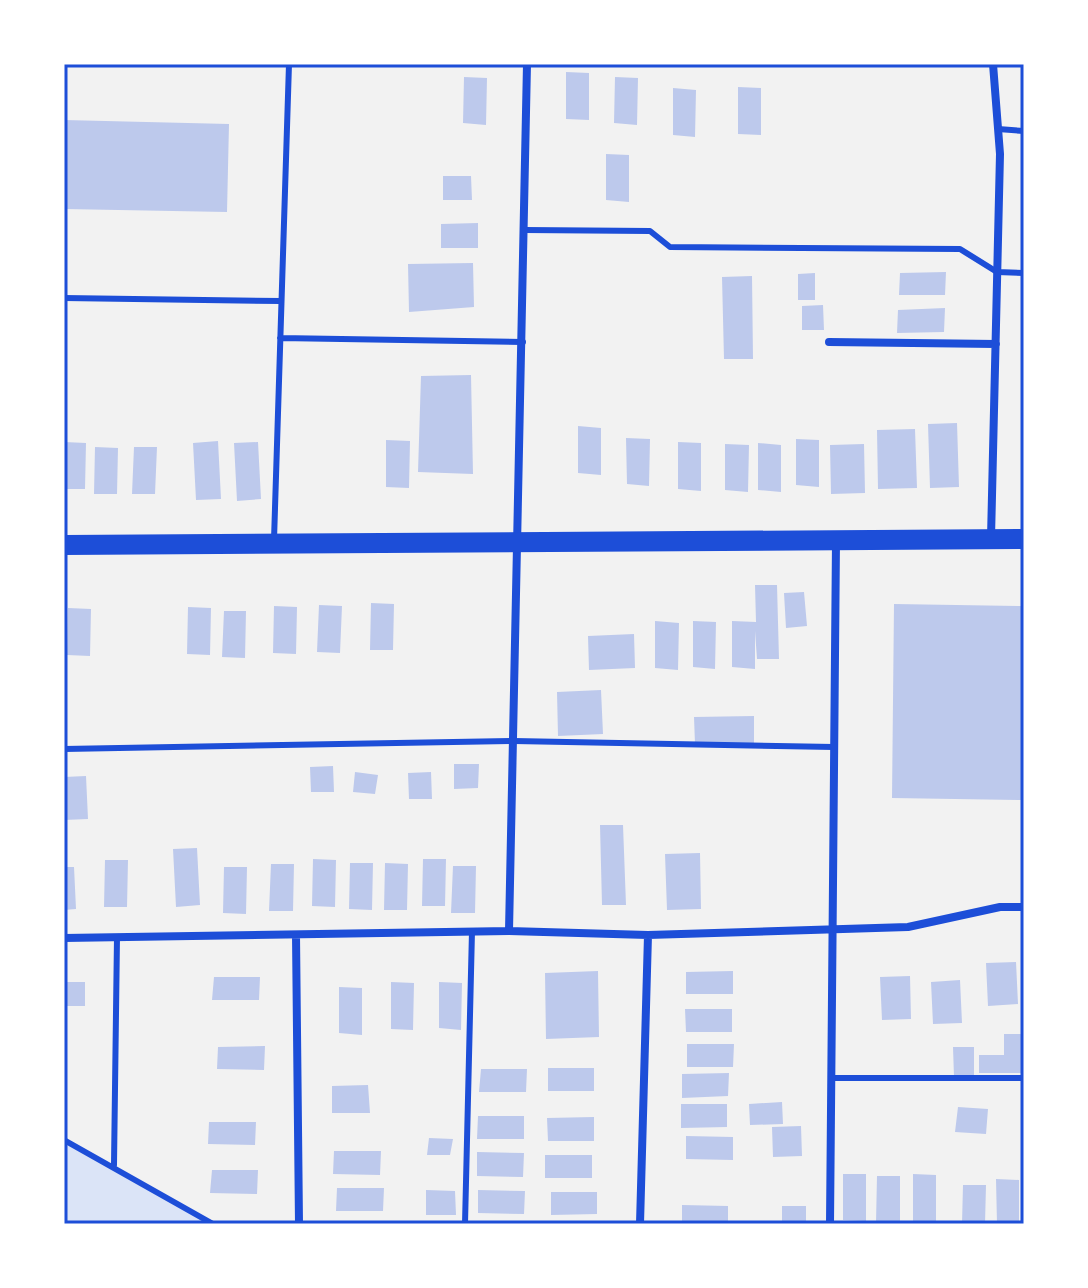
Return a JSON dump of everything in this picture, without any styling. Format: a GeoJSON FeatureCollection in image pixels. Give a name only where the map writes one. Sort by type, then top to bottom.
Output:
{"type":"FeatureCollection","features":[{"type":"Feature","properties":{"kind":"main road"},"geometry":{"type":"LineString","coordinates":[[64,545],[1024,539]]}},
{"type":"Feature","properties":{"kind":"street"},"geometry":{"type":"LineString","coordinates":[[509,931],[527,64]]}},
{"type":"Feature","properties":{"kind":"street"},"geometry":{"type":"LineString","coordinates":[[991,539],[998,129],[993,64]]}},
{"type":"Feature","properties":{"kind":"street"},"geometry":{"type":"LineString","coordinates":[[829,342],[996,344]]}},
{"type":"Feature","properties":{"kind":"street"},"geometry":{"type":"LineString","coordinates":[[830,1224],[836,540]]}},
{"type":"Feature","properties":{"kind":"street"},"geometry":{"type":"LineString","coordinates":[[64,938],[472,931],[648,935],[908,927],[1000,907],[1024,907]]}},
{"type":"Feature","properties":{"kind":"street"},"geometry":{"type":"LineString","coordinates":[[296,935],[299,1224]]}},
{"type":"Feature","properties":{"kind":"street"},"geometry":{"type":"LineString","coordinates":[[640,1224],[648,935]]}},
{"type":"Feature","properties":{"kind":"lane"},"geometry":{"type":"LineString","coordinates":[[274,543],[289,64]]}},
{"type":"Feature","properties":{"kind":"lane"},"geometry":{"type":"LineString","coordinates":[[998,129],[1024,131]]}},
{"type":"Feature","properties":{"kind":"lane"},"geometry":{"type":"LineString","coordinates":[[525,230],[650,231],[670,247],[960,249],[997,272],[1024,273]]}},
{"type":"Feature","properties":{"kind":"lane"},"geometry":{"type":"LineString","coordinates":[[64,298],[281,301]]}},
{"type":"Feature","properties":{"kind":"lane"},"geometry":{"type":"LineString","coordinates":[[280,338],[523,342]]}},
{"type":"Feature","properties":{"kind":"lane"},"geometry":{"type":"LineString","coordinates":[[64,749],[514,741],[834,747]]}},
{"type":"Feature","properties":{"kind":"lane"},"geometry":{"type":"LineString","coordinates":[[465,1224],[472,931]]}},
{"type":"Feature","properties":{"kind":"lane"},"geometry":{"type":"LineString","coordinates":[[114,1165],[117,937]]}},
{"type":"Feature","properties":{"kind":"lane"},"geometry":{"type":"LineString","coordinates":[[831,1078],[1024,1078]]}},
{"type":"Feature","properties":{"kind":"lane"},"geometry":{"type":"LineString","coordinates":[[64,1140],[114,1165],[213,1224]]}},
{"type":"Feature","properties":{"kind":"shaded area"},"geometry":{"type":"Polygon","coordinates":[[[64,1140],[213,1224],[64,1224],[64,1140]]]}},
{"type":"Feature","properties":{"kind":"building"},"geometry":{"type":"Polygon","coordinates":[[[566,72],[589,73],[589,120],[566,119],[566,72]]]}},
{"type":"Feature","properties":{"kind":"building"},"geometry":{"type":"Polygon","coordinates":[[[464,77],[487,78],[486,125],[463,123],[464,77]]]}},
{"type":"Feature","properties":{"kind":"building"},"geometry":{"type":"Polygon","coordinates":[[[615,77],[638,78],[637,125],[614,123],[615,77]]]}},
{"type":"Feature","properties":{"kind":"building"},"geometry":{"type":"Polygon","coordinates":[[[738,87],[761,88],[761,135],[738,134],[738,87]]]}},
{"type":"Feature","properties":{"kind":"building"},"geometry":{"type":"Polygon","coordinates":[[[673,88],[696,90],[695,137],[673,135],[673,88]]]}},
{"type":"Feature","properties":{"kind":"building"},"geometry":{"type":"Polygon","coordinates":[[[64,120],[229,124],[227,212],[64,209],[64,120]]]}},
{"type":"Feature","properties":{"kind":"building"},"geometry":{"type":"Polygon","coordinates":[[[606,154],[629,155],[629,202],[606,200],[606,154]]]}},
{"type":"Feature","properties":{"kind":"building"},"geometry":{"type":"Polygon","coordinates":[[[443,176],[471,176],[472,200],[443,200],[443,176]]]}},
{"type":"Feature","properties":{"kind":"building"},"geometry":{"type":"Polygon","coordinates":[[[478,223],[478,248],[441,248],[441,224],[478,223]]]}},
{"type":"Feature","properties":{"kind":"building"},"geometry":{"type":"Polygon","coordinates":[[[473,263],[474,307],[409,312],[408,264],[473,263]]]}},
{"type":"Feature","properties":{"kind":"building"},"geometry":{"type":"Polygon","coordinates":[[[946,272],[945,295],[899,295],[900,273],[946,272]]]}},
{"type":"Feature","properties":{"kind":"building"},"geometry":{"type":"Polygon","coordinates":[[[815,273],[815,300],[798,300],[798,274],[815,273]]]}},
{"type":"Feature","properties":{"kind":"building"},"geometry":{"type":"Polygon","coordinates":[[[752,276],[753,359],[724,359],[722,277],[752,276]]]}},
{"type":"Feature","properties":{"kind":"building"},"geometry":{"type":"Polygon","coordinates":[[[823,305],[824,330],[802,330],[802,306],[823,305]]]}},
{"type":"Feature","properties":{"kind":"building"},"geometry":{"type":"Polygon","coordinates":[[[945,308],[944,332],[897,333],[898,310],[945,308]]]}},
{"type":"Feature","properties":{"kind":"building"},"geometry":{"type":"Polygon","coordinates":[[[471,375],[473,474],[418,472],[421,376],[471,375]]]}},
{"type":"Feature","properties":{"kind":"building"},"geometry":{"type":"Polygon","coordinates":[[[957,423],[959,487],[930,488],[928,424],[957,423]]]}},
{"type":"Feature","properties":{"kind":"building"},"geometry":{"type":"Polygon","coordinates":[[[578,426],[601,428],[601,475],[578,473],[578,426]]]}},
{"type":"Feature","properties":{"kind":"building"},"geometry":{"type":"Polygon","coordinates":[[[915,429],[917,488],[878,489],[877,430],[915,429]]]}},
{"type":"Feature","properties":{"kind":"building"},"geometry":{"type":"Polygon","coordinates":[[[626,438],[650,439],[649,486],[627,484],[626,438]]]}},
{"type":"Feature","properties":{"kind":"building"},"geometry":{"type":"Polygon","coordinates":[[[796,439],[819,440],[819,487],[796,485],[796,439]]]}},
{"type":"Feature","properties":{"kind":"building"},"geometry":{"type":"Polygon","coordinates":[[[386,440],[410,441],[409,488],[386,487],[386,440]]]}},
{"type":"Feature","properties":{"kind":"building"},"geometry":{"type":"Polygon","coordinates":[[[218,441],[221,499],[196,500],[193,443],[218,441]]]}},
{"type":"Feature","properties":{"kind":"building"},"geometry":{"type":"Polygon","coordinates":[[[64,442],[86,443],[85,489],[64,489],[64,442]]]}},
{"type":"Feature","properties":{"kind":"building"},"geometry":{"type":"Polygon","coordinates":[[[258,442],[261,499],[237,501],[234,443],[258,442]]]}},
{"type":"Feature","properties":{"kind":"building"},"geometry":{"type":"Polygon","coordinates":[[[678,442],[701,443],[701,491],[678,489],[678,442]]]}},
{"type":"Feature","properties":{"kind":"building"},"geometry":{"type":"Polygon","coordinates":[[[758,443],[781,445],[781,492],[758,490],[758,443]]]}},
{"type":"Feature","properties":{"kind":"building"},"geometry":{"type":"Polygon","coordinates":[[[725,444],[749,445],[748,492],[725,490],[725,444]]]}},
{"type":"Feature","properties":{"kind":"building"},"geometry":{"type":"Polygon","coordinates":[[[864,444],[865,493],[831,494],[830,445],[864,444]]]}},
{"type":"Feature","properties":{"kind":"building"},"geometry":{"type":"Polygon","coordinates":[[[95,447],[118,448],[117,494],[94,494],[95,447]]]}},
{"type":"Feature","properties":{"kind":"building"},"geometry":{"type":"Polygon","coordinates":[[[134,447],[157,447],[155,494],[132,494],[134,447]]]}},
{"type":"Feature","properties":{"kind":"building"},"geometry":{"type":"Polygon","coordinates":[[[755,585],[777,585],[779,659],[757,659],[755,631],[755,669],[732,667],[732,621],[756,622],[755,585]]]}},
{"type":"Feature","properties":{"kind":"building"},"geometry":{"type":"Polygon","coordinates":[[[804,592],[807,626],[786,628],[784,593],[804,592]]]}},
{"type":"Feature","properties":{"kind":"building"},"geometry":{"type":"Polygon","coordinates":[[[371,603],[394,604],[393,650],[370,650],[371,603]]]}},
{"type":"Feature","properties":{"kind":"building"},"geometry":{"type":"Polygon","coordinates":[[[894,604],[1024,606],[1024,800],[892,798],[894,604]]]}},
{"type":"Feature","properties":{"kind":"building"},"geometry":{"type":"Polygon","coordinates":[[[319,605],[342,606],[340,653],[317,652],[319,605]]]}},
{"type":"Feature","properties":{"kind":"building"},"geometry":{"type":"Polygon","coordinates":[[[274,606],[297,607],[296,654],[273,653],[274,606]]]}},
{"type":"Feature","properties":{"kind":"building"},"geometry":{"type":"Polygon","coordinates":[[[188,607],[211,608],[210,655],[187,654],[188,607]]]}},
{"type":"Feature","properties":{"kind":"building"},"geometry":{"type":"Polygon","coordinates":[[[68,608],[91,609],[90,656],[67,655],[68,608]]]}},
{"type":"Feature","properties":{"kind":"building"},"geometry":{"type":"Polygon","coordinates":[[[224,611],[246,611],[245,658],[222,657],[224,611]]]}},
{"type":"Feature","properties":{"kind":"building"},"geometry":{"type":"Polygon","coordinates":[[[655,621],[679,623],[678,670],[655,668],[655,621]]]}},
{"type":"Feature","properties":{"kind":"building"},"geometry":{"type":"Polygon","coordinates":[[[693,621],[716,622],[715,669],[693,667],[693,621]]]}},
{"type":"Feature","properties":{"kind":"building"},"geometry":{"type":"Polygon","coordinates":[[[634,634],[635,668],[589,670],[588,636],[634,634]]]}},
{"type":"Feature","properties":{"kind":"building"},"geometry":{"type":"Polygon","coordinates":[[[601,690],[603,734],[558,736],[557,692],[601,690]]]}},
{"type":"Feature","properties":{"kind":"building"},"geometry":{"type":"Polygon","coordinates":[[[754,716],[754,743],[695,744],[694,717],[754,716]]]}},
{"type":"Feature","properties":{"kind":"building"},"geometry":{"type":"Polygon","coordinates":[[[454,764],[479,764],[478,788],[454,789],[454,764]]]}},
{"type":"Feature","properties":{"kind":"building"},"geometry":{"type":"Polygon","coordinates":[[[333,766],[334,792],[311,792],[310,767],[333,766]]]}},
{"type":"Feature","properties":{"kind":"building"},"geometry":{"type":"Polygon","coordinates":[[[355,772],[378,775],[375,794],[353,792],[355,772]]]}},
{"type":"Feature","properties":{"kind":"building"},"geometry":{"type":"Polygon","coordinates":[[[431,772],[432,799],[409,799],[408,773],[431,772]]]}},
{"type":"Feature","properties":{"kind":"building"},"geometry":{"type":"Polygon","coordinates":[[[86,776],[88,819],[64,820],[64,777],[86,776]]]}},
{"type":"Feature","properties":{"kind":"building"},"geometry":{"type":"Polygon","coordinates":[[[600,825],[623,825],[626,905],[602,905],[600,825]]]}},
{"type":"Feature","properties":{"kind":"building"},"geometry":{"type":"Polygon","coordinates":[[[197,848],[200,905],[176,907],[173,849],[197,848]]]}},
{"type":"Feature","properties":{"kind":"building"},"geometry":{"type":"Polygon","coordinates":[[[700,853],[701,909],[667,910],[665,854],[700,853]]]}},
{"type":"Feature","properties":{"kind":"building"},"geometry":{"type":"Polygon","coordinates":[[[313,859],[336,860],[335,907],[312,906],[313,859]]]}},
{"type":"Feature","properties":{"kind":"building"},"geometry":{"type":"Polygon","coordinates":[[[423,859],[446,859],[445,906],[422,906],[423,859]]]}},
{"type":"Feature","properties":{"kind":"building"},"geometry":{"type":"Polygon","coordinates":[[[105,860],[128,860],[127,907],[104,907],[105,860]]]}},
{"type":"Feature","properties":{"kind":"building"},"geometry":{"type":"Polygon","coordinates":[[[350,863],[373,863],[372,910],[349,909],[350,863]]]}},
{"type":"Feature","properties":{"kind":"building"},"geometry":{"type":"Polygon","coordinates":[[[385,863],[408,864],[407,910],[384,910],[385,863]]]}},
{"type":"Feature","properties":{"kind":"building"},"geometry":{"type":"Polygon","coordinates":[[[271,864],[294,864],[293,911],[269,911],[271,864]]]}},
{"type":"Feature","properties":{"kind":"building"},"geometry":{"type":"Polygon","coordinates":[[[453,866],[476,866],[475,913],[451,913],[453,866]]]}},
{"type":"Feature","properties":{"kind":"building"},"geometry":{"type":"Polygon","coordinates":[[[64,867],[74,867],[76,909],[64,910],[64,867]]]}},
{"type":"Feature","properties":{"kind":"building"},"geometry":{"type":"Polygon","coordinates":[[[224,867],[247,867],[246,914],[223,913],[224,867]]]}},
{"type":"Feature","properties":{"kind":"building"},"geometry":{"type":"Polygon","coordinates":[[[1016,962],[1018,1004],[988,1006],[986,963],[1016,962]]]}},
{"type":"Feature","properties":{"kind":"building"},"geometry":{"type":"Polygon","coordinates":[[[598,971],[599,1037],[546,1039],[545,973],[598,971]]]}},
{"type":"Feature","properties":{"kind":"building"},"geometry":{"type":"Polygon","coordinates":[[[733,971],[733,994],[686,994],[686,972],[733,971]]]}},
{"type":"Feature","properties":{"kind":"building"},"geometry":{"type":"Polygon","coordinates":[[[910,976],[911,1019],[882,1020],[880,977],[910,976]]]}},
{"type":"Feature","properties":{"kind":"building"},"geometry":{"type":"Polygon","coordinates":[[[214,977],[260,977],[259,1000],[212,1000],[214,977]]]}},
{"type":"Feature","properties":{"kind":"building"},"geometry":{"type":"Polygon","coordinates":[[[960,980],[962,1023],[933,1024],[931,982],[960,980]]]}},
{"type":"Feature","properties":{"kind":"building"},"geometry":{"type":"Polygon","coordinates":[[[64,982],[85,982],[85,1006],[64,1006],[64,982]]]}},
{"type":"Feature","properties":{"kind":"building"},"geometry":{"type":"Polygon","coordinates":[[[391,982],[414,983],[413,1030],[391,1029],[391,982]]]}},
{"type":"Feature","properties":{"kind":"building"},"geometry":{"type":"Polygon","coordinates":[[[439,982],[462,983],[461,1030],[439,1028],[439,982]]]}},
{"type":"Feature","properties":{"kind":"building"},"geometry":{"type":"Polygon","coordinates":[[[339,987],[362,988],[362,1035],[339,1033],[339,987]]]}},
{"type":"Feature","properties":{"kind":"building"},"geometry":{"type":"Polygon","coordinates":[[[685,1009],[732,1009],[732,1032],[686,1032],[685,1009]]]}},
{"type":"Feature","properties":{"kind":"building"},"geometry":{"type":"Polygon","coordinates":[[[1004,1034],[1024,1034],[1024,1073],[979,1073],[979,1055],[1004,1055],[1004,1034]]]}},
{"type":"Feature","properties":{"kind":"building"},"geometry":{"type":"Polygon","coordinates":[[[687,1044],[734,1044],[733,1067],[687,1067],[687,1044]]]}},
{"type":"Feature","properties":{"kind":"building"},"geometry":{"type":"Polygon","coordinates":[[[265,1046],[264,1070],[217,1069],[218,1047],[265,1046]]]}},
{"type":"Feature","properties":{"kind":"building"},"geometry":{"type":"Polygon","coordinates":[[[953,1047],[974,1047],[974,1076],[954,1077],[953,1047]]]}},
{"type":"Feature","properties":{"kind":"building"},"geometry":{"type":"Polygon","coordinates":[[[548,1068],[594,1068],[594,1091],[548,1091],[548,1068]]]}},
{"type":"Feature","properties":{"kind":"building"},"geometry":{"type":"Polygon","coordinates":[[[481,1069],[527,1069],[526,1092],[479,1092],[481,1069]]]}},
{"type":"Feature","properties":{"kind":"building"},"geometry":{"type":"Polygon","coordinates":[[[729,1073],[728,1096],[682,1098],[682,1074],[729,1073]]]}},
{"type":"Feature","properties":{"kind":"building"},"geometry":{"type":"Polygon","coordinates":[[[368,1085],[370,1113],[332,1113],[332,1086],[368,1085]]]}},
{"type":"Feature","properties":{"kind":"building"},"geometry":{"type":"Polygon","coordinates":[[[782,1102],[783,1124],[750,1125],[749,1104],[782,1102]]]}},
{"type":"Feature","properties":{"kind":"building"},"geometry":{"type":"Polygon","coordinates":[[[681,1104],[727,1104],[727,1127],[681,1128],[681,1104]]]}},
{"type":"Feature","properties":{"kind":"building"},"geometry":{"type":"Polygon","coordinates":[[[958,1107],[988,1109],[986,1134],[955,1132],[958,1107]]]}},
{"type":"Feature","properties":{"kind":"building"},"geometry":{"type":"Polygon","coordinates":[[[478,1116],[524,1116],[524,1139],[477,1139],[478,1116]]]}},
{"type":"Feature","properties":{"kind":"building"},"geometry":{"type":"Polygon","coordinates":[[[594,1117],[594,1141],[548,1141],[547,1118],[594,1117]]]}},
{"type":"Feature","properties":{"kind":"building"},"geometry":{"type":"Polygon","coordinates":[[[209,1122],[256,1122],[255,1145],[208,1144],[209,1122]]]}},
{"type":"Feature","properties":{"kind":"building"},"geometry":{"type":"Polygon","coordinates":[[[801,1126],[802,1156],[773,1157],[772,1127],[801,1126]]]}},
{"type":"Feature","properties":{"kind":"building"},"geometry":{"type":"Polygon","coordinates":[[[686,1136],[733,1137],[733,1160],[686,1159],[686,1136]]]}},
{"type":"Feature","properties":{"kind":"building"},"geometry":{"type":"Polygon","coordinates":[[[429,1138],[453,1139],[450,1155],[427,1155],[429,1138]]]}},
{"type":"Feature","properties":{"kind":"building"},"geometry":{"type":"Polygon","coordinates":[[[334,1151],[381,1151],[380,1175],[333,1174],[334,1151]]]}},
{"type":"Feature","properties":{"kind":"building"},"geometry":{"type":"Polygon","coordinates":[[[477,1152],[524,1153],[523,1177],[477,1176],[477,1152]]]}},
{"type":"Feature","properties":{"kind":"building"},"geometry":{"type":"Polygon","coordinates":[[[545,1155],[592,1155],[592,1178],[545,1178],[545,1155]]]}},
{"type":"Feature","properties":{"kind":"building"},"geometry":{"type":"Polygon","coordinates":[[[212,1170],[258,1170],[257,1194],[210,1193],[212,1170]]]}},
{"type":"Feature","properties":{"kind":"building"},"geometry":{"type":"Polygon","coordinates":[[[843,1174],[866,1174],[866,1221],[843,1220],[843,1174]]]}},
{"type":"Feature","properties":{"kind":"building"},"geometry":{"type":"Polygon","coordinates":[[[913,1174],[936,1175],[936,1221],[913,1221],[913,1174]]]}},
{"type":"Feature","properties":{"kind":"building"},"geometry":{"type":"Polygon","coordinates":[[[877,1176],[900,1176],[900,1223],[876,1223],[877,1176]]]}},
{"type":"Feature","properties":{"kind":"building"},"geometry":{"type":"Polygon","coordinates":[[[996,1179],[1019,1180],[1019,1224],[997,1224],[996,1179]]]}},
{"type":"Feature","properties":{"kind":"building"},"geometry":{"type":"Polygon","coordinates":[[[963,1185],[986,1185],[985,1224],[962,1224],[963,1185]]]}},
{"type":"Feature","properties":{"kind":"building"},"geometry":{"type":"Polygon","coordinates":[[[337,1188],[384,1188],[383,1211],[336,1211],[337,1188]]]}},
{"type":"Feature","properties":{"kind":"building"},"geometry":{"type":"Polygon","coordinates":[[[426,1190],[455,1191],[456,1215],[426,1215],[426,1190]]]}},
{"type":"Feature","properties":{"kind":"building"},"geometry":{"type":"Polygon","coordinates":[[[478,1190],[525,1191],[524,1214],[478,1213],[478,1190]]]}},
{"type":"Feature","properties":{"kind":"building"},"geometry":{"type":"Polygon","coordinates":[[[551,1192],[597,1192],[597,1214],[551,1215],[551,1192]]]}},
{"type":"Feature","properties":{"kind":"building"},"geometry":{"type":"Polygon","coordinates":[[[682,1205],[728,1206],[728,1224],[682,1224],[682,1205]]]}},
{"type":"Feature","properties":{"kind":"building"},"geometry":{"type":"Polygon","coordinates":[[[782,1206],[806,1206],[806,1224],[782,1224],[782,1206]]]}}]}
